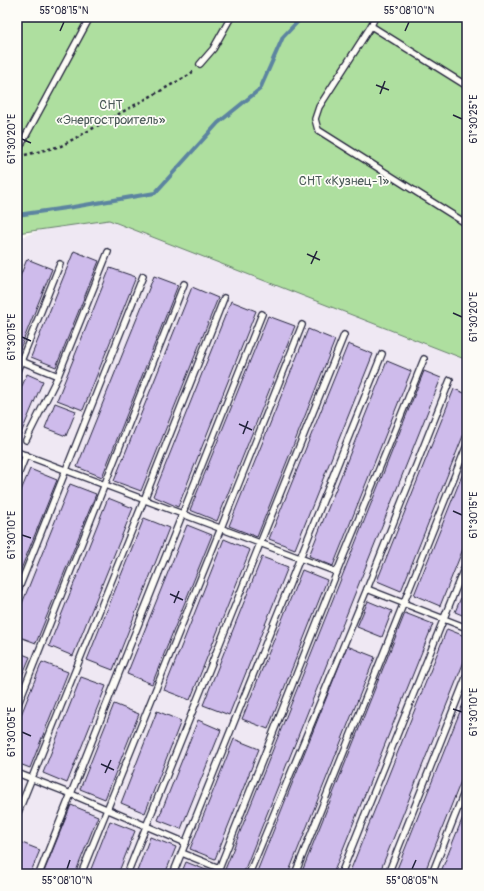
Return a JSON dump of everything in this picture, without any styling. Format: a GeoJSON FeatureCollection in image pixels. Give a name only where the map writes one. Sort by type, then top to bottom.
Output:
{"type":"FeatureCollection","features":[{"type":"Feature","properties":{"kind":"lane"},"geometry":{"type":"LineString","coordinates":[[17,152],[90,17]]}},
{"type":"Feature","properties":{"kind":"lane"},"geometry":{"type":"LineString","coordinates":[[200,64],[214,49],[231,17]]}},
{"type":"Feature","properties":{"kind":"lane"},"geometry":{"type":"LineString","coordinates":[[375,17],[371,26],[319,107],[315,119],[318,130],[467,224]]}},
{"type":"Feature","properties":{"kind":"lane"},"geometry":{"type":"LineString","coordinates":[[371,26],[467,86]]}},
{"type":"Feature","properties":{"kind":"lane"},"geometry":{"type":"LineString","coordinates":[[26,440],[58,376],[108,252]]}},
{"type":"Feature","properties":{"kind":"lane"},"geometry":{"type":"LineString","coordinates":[[17,371],[60,264]]}},
{"type":"Feature","properties":{"kind":"lane"},"geometry":{"type":"LineString","coordinates":[[17,593],[143,276]]}},
{"type":"Feature","properties":{"kind":"lane"},"geometry":{"type":"LineString","coordinates":[[18,704],[184,284]]}},
{"type":"Feature","properties":{"kind":"lane"},"geometry":{"type":"LineString","coordinates":[[17,815],[224,298]]}},
{"type":"Feature","properties":{"kind":"lane"},"geometry":{"type":"LineString","coordinates":[[39,874],[262,314]]}},
{"type":"Feature","properties":{"kind":"lane"},"geometry":{"type":"LineString","coordinates":[[81,874],[302,325]]}},
{"type":"Feature","properties":{"kind":"lane"},"geometry":{"type":"LineString","coordinates":[[127,874],[344,335]]}},
{"type":"Feature","properties":{"kind":"lane"},"geometry":{"type":"LineString","coordinates":[[173,874],[382,354]]}},
{"type":"Feature","properties":{"kind":"lane"},"geometry":{"type":"LineString","coordinates":[[216,874],[424,359]]}},
{"type":"Feature","properties":{"kind":"lane"},"geometry":{"type":"LineString","coordinates":[[21,361],[58,376]]}},
{"type":"Feature","properties":{"kind":"lane"},"geometry":{"type":"LineString","coordinates":[[249,874],[367,589],[450,380]]}},
{"type":"Feature","properties":{"kind":"lane"},"geometry":{"type":"LineString","coordinates":[[295,874],[467,445]]}},
{"type":"Feature","properties":{"kind":"lane"},"geometry":{"type":"LineString","coordinates":[[17,452],[338,572]]}},
{"type":"Feature","properties":{"kind":"lane"},"geometry":{"type":"LineString","coordinates":[[17,478],[26,455]]}},
{"type":"Feature","properties":{"kind":"lane"},"geometry":{"type":"LineString","coordinates":[[341,874],[467,561]]}},
{"type":"Feature","properties":{"kind":"lane"},"geometry":{"type":"LineString","coordinates":[[367,589],[467,628]]}},
{"type":"Feature","properties":{"kind":"lane"},"geometry":{"type":"LineString","coordinates":[[388,874],[467,675]]}},
{"type":"Feature","properties":{"kind":"lane"},"geometry":{"type":"LineString","coordinates":[[17,773],[71,794],[186,843]]}},
{"type":"Feature","properties":{"kind":"lane"},"geometry":{"type":"LineString","coordinates":[[432,874],[467,786]]}},
{"type":"Feature","properties":{"kind":"lane"},"geometry":{"type":"LineString","coordinates":[[182,853],[219,868]]}},
{"type":"Feature","properties":{"kind":"path"},"geometry":{"type":"LineString","coordinates":[[24,156],[61,146],[189,75],[200,64]]}},
{"type":"Feature","properties":{"kind":"shaded area"},"geometry":{"type":"Polygon","coordinates":[[[87,211],[467,345],[467,874],[17,874],[17,239],[87,211]]]}},
{"type":"Feature","properties":{"kind":"green space","name":"СНТ «Кузнец-1»"},"geometry":{"type":"Polygon","coordinates":[[[17,17],[467,17],[467,360],[109,220],[17,233],[17,17]]]}},
{"type":"Feature","properties":{"kind":"building"},"geometry":{"type":"Polygon","coordinates":[[[74,251],[99,261],[56,367],[31,357],[74,251]]]}},
{"type":"Feature","properties":{"kind":"building"},"geometry":{"type":"Polygon","coordinates":[[[27,259],[52,269],[17,356],[17,284],[27,259]]]}},
{"type":"Feature","properties":{"kind":"building"},"geometry":{"type":"Polygon","coordinates":[[[110,268],[136,277],[83,410],[57,400],[110,268]]]}},
{"type":"Feature","properties":{"kind":"building"},"geometry":{"type":"Polygon","coordinates":[[[154,276],[178,285],[102,477],[77,467],[154,276]]]}},
{"type":"Feature","properties":{"kind":"building"},"geometry":{"type":"Polygon","coordinates":[[[192,287],[218,298],[141,491],[114,481],[192,287]]]}},
{"type":"Feature","properties":{"kind":"building"},"geometry":{"type":"Polygon","coordinates":[[[231,301],[256,311],[178,507],[153,496],[231,301]]]}},
{"type":"Feature","properties":{"kind":"building"},"geometry":{"type":"Polygon","coordinates":[[[268,316],[295,326],[217,521],[190,510],[268,316]]]}},
{"type":"Feature","properties":{"kind":"building"},"geometry":{"type":"Polygon","coordinates":[[[308,329],[335,340],[257,537],[229,526],[308,329]]]}},
{"type":"Feature","properties":{"kind":"building"},"geometry":{"type":"Polygon","coordinates":[[[348,344],[373,354],[295,549],[269,539],[348,344]]]}},
{"type":"Feature","properties":{"kind":"building"},"geometry":{"type":"Polygon","coordinates":[[[387,361],[411,371],[333,566],[309,556],[387,361]]]}},
{"type":"Feature","properties":{"kind":"building"},"geometry":{"type":"Polygon","coordinates":[[[424,371],[441,378],[243,874],[228,874],[224,872],[424,371]]]}},
{"type":"Feature","properties":{"kind":"building"},"geometry":{"type":"Polygon","coordinates":[[[27,374],[43,381],[17,443],[17,398],[27,374]]]}},
{"type":"Feature","properties":{"kind":"building"},"geometry":{"type":"Polygon","coordinates":[[[454,389],[467,394],[467,426],[401,591],[377,581],[454,389]]]}},
{"type":"Feature","properties":{"kind":"building"},"geometry":{"type":"Polygon","coordinates":[[[55,403],[76,411],[66,436],[45,428],[55,403]]]}},
{"type":"Feature","properties":{"kind":"building"},"geometry":{"type":"Polygon","coordinates":[[[467,463],[467,539],[440,606],[414,595],[467,463]]]}},
{"type":"Feature","properties":{"kind":"building"},"geometry":{"type":"Polygon","coordinates":[[[30,469],[57,480],[17,579],[17,500],[30,469]]]}},
{"type":"Feature","properties":{"kind":"building"},"geometry":{"type":"Polygon","coordinates":[[[70,484],[96,494],[36,643],[17,636],[17,616],[70,484]]]}},
{"type":"Feature","properties":{"kind":"building"},"geometry":{"type":"Polygon","coordinates":[[[108,498],[133,508],[73,656],[49,646],[108,498]]]}},
{"type":"Feature","properties":{"kind":"building"},"geometry":{"type":"Polygon","coordinates":[[[144,518],[169,528],[113,670],[87,660],[144,518]]]}},
{"type":"Feature","properties":{"kind":"building"},"geometry":{"type":"Polygon","coordinates":[[[187,525],[212,535],[152,684],[127,674],[187,525]]]}},
{"type":"Feature","properties":{"kind":"building"},"geometry":{"type":"Polygon","coordinates":[[[224,539],[250,550],[190,700],[164,690],[224,539]]]}},
{"type":"Feature","properties":{"kind":"building"},"geometry":{"type":"Polygon","coordinates":[[[262,557],[288,567],[229,715],[203,705],[262,557]]]}},
{"type":"Feature","properties":{"kind":"building"},"geometry":{"type":"Polygon","coordinates":[[[302,570],[327,580],[268,729],[242,719],[302,570]]]}},
{"type":"Feature","properties":{"kind":"building"},"geometry":{"type":"Polygon","coordinates":[[[467,583],[467,617],[455,612],[467,583]]]}},
{"type":"Feature","properties":{"kind":"building"},"geometry":{"type":"Polygon","coordinates":[[[368,601],[392,611],[382,637],[357,627],[368,601]]]}},
{"type":"Feature","properties":{"kind":"building"},"geometry":{"type":"Polygon","coordinates":[[[405,613],[433,624],[333,874],[301,874],[405,613]]]}},
{"type":"Feature","properties":{"kind":"building"},"geometry":{"type":"Polygon","coordinates":[[[447,629],[467,637],[467,654],[379,874],[349,874],[447,629]]]}},
{"type":"Feature","properties":{"kind":"building"},"geometry":{"type":"Polygon","coordinates":[[[347,646],[375,657],[288,874],[256,874],[347,646]]]}},
{"type":"Feature","properties":{"kind":"building"},"geometry":{"type":"Polygon","coordinates":[[[17,652],[30,657],[17,688],[17,652]]]}},
{"type":"Feature","properties":{"kind":"building"},"geometry":{"type":"Polygon","coordinates":[[[42,662],[68,672],[30,768],[17,763],[17,725],[42,662]]]}},
{"type":"Feature","properties":{"kind":"building"},"geometry":{"type":"Polygon","coordinates":[[[81,677],[106,686],[67,783],[43,773],[81,677]]]}},
{"type":"Feature","properties":{"kind":"building"},"geometry":{"type":"Polygon","coordinates":[[[467,694],[467,766],[424,874],[395,874],[467,694]]]}},
{"type":"Feature","properties":{"kind":"building"},"geometry":{"type":"Polygon","coordinates":[[[114,704],[139,714],[105,799],[80,789],[114,704]]]}},
{"type":"Feature","properties":{"kind":"building"},"geometry":{"type":"Polygon","coordinates":[[[157,711],[181,721],[145,813],[121,803],[157,711]]]}},
{"type":"Feature","properties":{"kind":"building"},"geometry":{"type":"Polygon","coordinates":[[[198,720],[221,730],[181,829],[158,820],[198,720]]]}},
{"type":"Feature","properties":{"kind":"building"},"geometry":{"type":"Polygon","coordinates":[[[234,739],[259,749],[215,859],[190,849],[234,739]]]}},
{"type":"Feature","properties":{"kind":"building"},"geometry":{"type":"Polygon","coordinates":[[[71,805],[98,816],[75,874],[43,874],[71,805]]]}},
{"type":"Feature","properties":{"kind":"building"},"geometry":{"type":"Polygon","coordinates":[[[467,807],[467,874],[440,874],[467,807]]]}},
{"type":"Feature","properties":{"kind":"building"},"geometry":{"type":"Polygon","coordinates":[[[110,821],[135,831],[118,874],[89,874],[110,821]]]}},
{"type":"Feature","properties":{"kind":"building"},"geometry":{"type":"Polygon","coordinates":[[[150,837],[176,847],[165,874],[136,874],[150,837]]]}},
{"type":"Feature","properties":{"kind":"building"},"geometry":{"type":"Polygon","coordinates":[[[17,841],[40,850],[30,874],[17,874],[17,841]]]}},
{"type":"Feature","properties":{"kind":"building"},"geometry":{"type":"Polygon","coordinates":[[[186,862],[211,872],[210,874],[181,874],[186,862]]]}},
{"type":"Feature","properties":{"kind":"waterway"},"geometry":{"type":"LineString","coordinates":[[17,215],[155,193],[218,123],[260,89],[283,37],[302,17]]}},
{"type":"Feature","properties":{"kind":"park label","name":"СНТ «Энергостроитель»"},"geometry":{"type":"Point","coordinates":[111,112]}}]}
